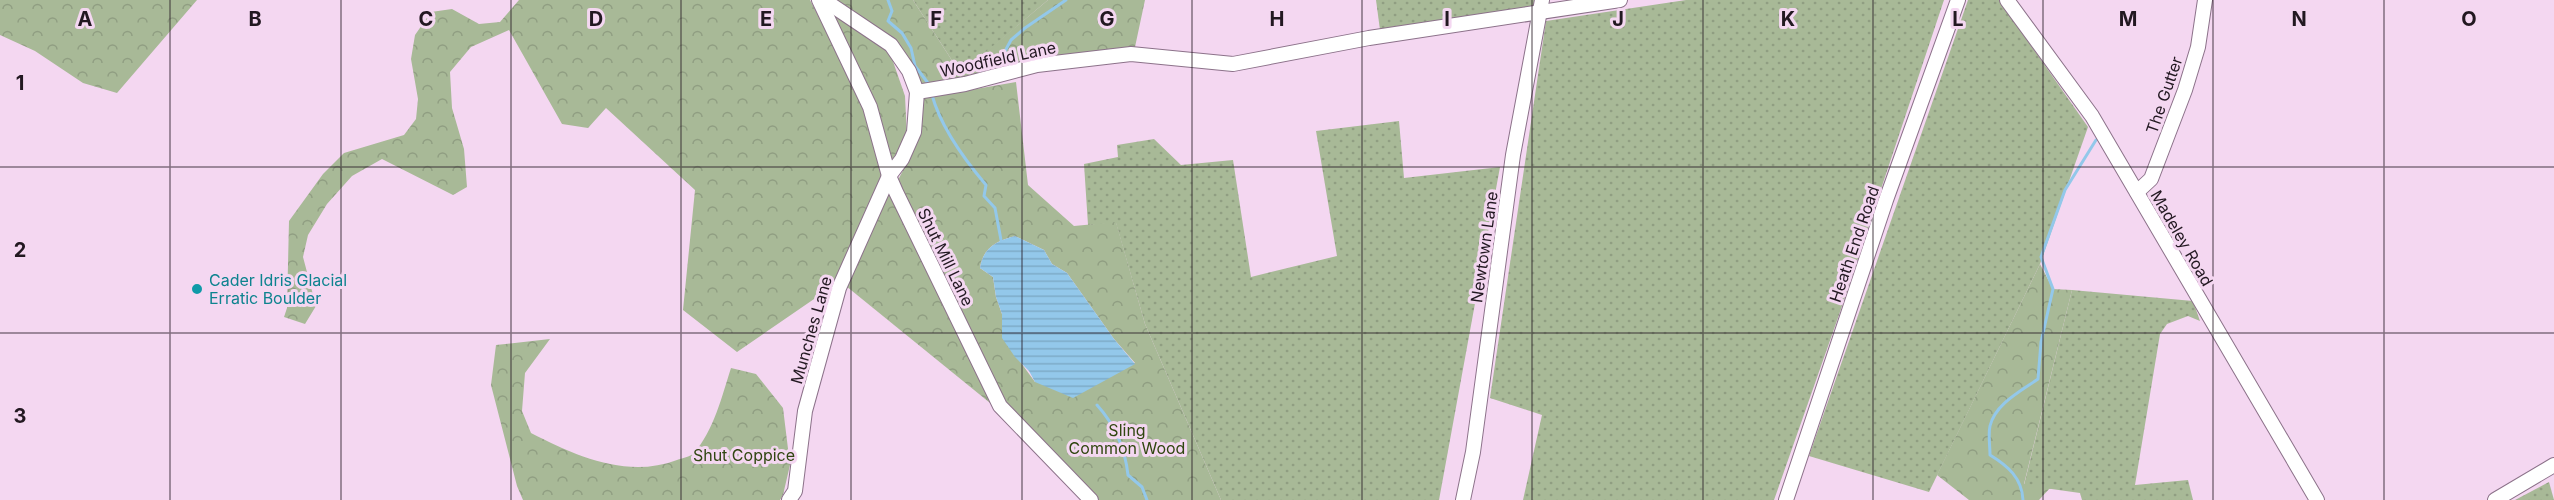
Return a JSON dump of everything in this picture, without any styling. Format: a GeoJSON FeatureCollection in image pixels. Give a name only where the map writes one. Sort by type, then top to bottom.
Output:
{"type":"FeatureCollection","features":[{"type":"Feature","properties":{"kind":"street","name":"Shut Mill Lane"},"geometry":{"type":"LineString","coordinates":[[819,0],[870,107],[889,176],[1000,406],[1091,500]]}},
{"type":"Feature","properties":{"kind":"street"},"geometry":{"type":"LineString","coordinates":[[824,0],[891,45],[909,71],[917,92],[914,132],[902,159],[889,176]]}},
{"type":"Feature","properties":{"kind":"street","name":"Woodfield Lane"},"geometry":{"type":"LineString","coordinates":[[917,92],[965,84],[1037,65],[1131,54],[1233,64],[1541,7],[1620,0]]}},
{"type":"Feature","properties":{"kind":"street","name":"Heath End Road"},"geometry":{"type":"LineString","coordinates":[[1786,500],[1886,200],[1958,0]]}},
{"type":"Feature","properties":{"kind":"street","name":"Madeley Road"},"geometry":{"type":"LineString","coordinates":[[2007,0],[2092,116],[2317,500]]}},
{"type":"Feature","properties":{"kind":"street","name":"The Gutter"},"geometry":{"type":"LineString","coordinates":[[2137,192],[2151,179],[2185,90],[2198,47],[2205,0]]}},
{"type":"Feature","properties":{"kind":"street","name":"Newtown Lane"},"geometry":{"type":"LineString","coordinates":[[1463,500],[1473,452],[1513,155],[1541,7]]}},
{"type":"Feature","properties":{"kind":"street","name":"Munches Lane"},"geometry":{"type":"LineString","coordinates":[[789,500],[795,491],[805,411],[839,288],[889,176]]}},
{"type":"Feature","properties":{"kind":"street"},"geometry":{"type":"LineString","coordinates":[[2495,500],[2554,465]]}},
{"type":"Feature","properties":{"kind":"green space"},"geometry":{"type":"Polygon","coordinates":[[[0,0],[197,0],[117,93],[83,83],[35,51],[0,35],[0,0]]]}},
{"type":"Feature","properties":{"kind":"green space"},"geometry":{"type":"Polygon","coordinates":[[[519,0],[810,0],[865,107],[884,172],[833,286],[737,352],[683,310],[695,190],[606,108],[588,128],[562,124],[509,30],[471,47],[450,72],[452,108],[464,149],[467,187],[453,195],[382,159],[352,176],[327,204],[308,235],[303,257],[316,306],[305,324],[284,317],[287,308],[289,221],[323,174],[344,153],[404,135],[416,119],[418,99],[411,59],[415,35],[431,12],[452,9],[479,24],[500,22],[519,0]]]}},
{"type":"Feature","properties":{"kind":"green space"},"geometry":{"type":"Polygon","coordinates":[[[835,0],[913,0],[953,62],[976,60],[1048,0],[1145,0],[1135,47],[1052,57],[914,91],[896,41],[835,0]]]}},
{"type":"Feature","properties":{"kind":"green space"},"geometry":{"type":"Polygon","coordinates":[[[913,0],[1048,0],[976,61],[953,62],[913,0]]]}},
{"type":"Feature","properties":{"kind":"green space"},"geometry":{"type":"Polygon","coordinates":[[[1376,0],[1536,0],[1534,9],[1380,30],[1376,0]]]}},
{"type":"Feature","properties":{"kind":"green space"},"geometry":{"type":"Polygon","coordinates":[[[1686,0],[1944,0],[1840,312],[1774,500],[1523,500],[1542,415],[1490,398],[1546,21],[1686,0]]]}},
{"type":"Feature","properties":{"kind":"green space"},"geometry":{"type":"Polygon","coordinates":[[[1968,0],[1999,0],[2088,127],[2040,264],[1929,492],[1809,456],[1968,0]]]}},
{"type":"Feature","properties":{"kind":"green space"},"geometry":{"type":"Polygon","coordinates":[[[825,5],[888,47],[905,96],[907,137],[892,160],[873,104],[825,5]]]}},
{"type":"Feature","properties":{"kind":"green space","name":"Sling Common Wood"},"geometry":{"type":"Polygon","coordinates":[[[1016,82],[1028,185],[1074,226],[1116,222],[1145,324],[1221,500],[1092,500],[1006,402],[969,331],[898,180],[915,140],[924,98],[1016,82]],[[1015,236],[1002,240],[987,250],[980,268],[993,277],[996,297],[1002,314],[1003,338],[1035,382],[1135,363],[1114,339],[1067,273],[1052,264],[1044,250],[1015,236]]]}},
{"type":"Feature","properties":{"kind":"green space"},"geometry":{"type":"Polygon","coordinates":[[[1399,121],[1404,178],[1500,167],[1439,500],[1221,500],[1145,324],[1116,223],[1088,225],[1084,164],[1118,157],[1117,145],[1154,139],[1181,165],[1233,160],[1251,277],[1337,256],[1316,131],[1399,121]]]}},
{"type":"Feature","properties":{"kind":"green space"},"geometry":{"type":"Polygon","coordinates":[[[889,186],[995,407],[846,286],[889,186]]]}},
{"type":"Feature","properties":{"kind":"green space"},"geometry":{"type":"Polygon","coordinates":[[[2040,264],[2053,289],[2072,290],[2024,484],[2051,487],[2039,500],[1969,500],[1937,475],[2040,264]]]}},
{"type":"Feature","properties":{"kind":"green space"},"geometry":{"type":"Polygon","coordinates":[[[2072,290],[2193,301],[2200,321],[2188,316],[2167,324],[2160,334],[2135,485],[2188,480],[2193,500],[2082,500],[2080,493],[2024,485],[2072,290]]]}},
{"type":"Feature","properties":{"kind":"green space","name":"Shut Coppice"},"geometry":{"type":"Polygon","coordinates":[[[550,339],[525,373],[522,411],[531,433],[584,457],[621,466],[658,465],[692,454],[701,444],[712,423],[731,368],[756,374],[783,408],[790,465],[780,500],[523,500],[517,486],[491,385],[496,345],[550,339]]]}},
{"type":"Feature","properties":{"kind":"green space"},"geometry":{"type":"Polygon","coordinates":[[[2549,482],[2554,500],[2515,500],[2549,482]]]}},
{"type":"Feature","properties":{"kind":"water"},"geometry":{"type":"Polygon","coordinates":[[[1015,236],[1044,250],[1052,264],[1067,273],[1114,339],[1135,364],[1073,398],[1035,382],[1029,371],[1015,357],[1002,338],[1002,314],[996,297],[993,277],[980,268],[987,250],[1002,240],[1015,236]]]}},
{"type":"Feature","properties":{"kind":"waterway"},"geometry":{"type":"LineString","coordinates":[[888,0],[892,11],[888,21],[902,33],[911,48],[915,66],[928,83]]}},
{"type":"Feature","properties":{"kind":"waterway"},"geometry":{"type":"LineString","coordinates":[[980,72],[992,60],[1004,53],[1011,40],[1025,28],[1066,0]]}},
{"type":"Feature","properties":{"kind":"waterway"},"geometry":{"type":"LineString","coordinates":[[932,95],[941,119],[954,143],[986,185],[984,196],[995,208],[1001,240]]}},
{"type":"Feature","properties":{"kind":"waterway"},"geometry":{"type":"LineString","coordinates":[[2023,500],[2020,485],[2013,473],[1990,455],[1990,426],[1997,411],[2003,405],[2038,379],[2041,342],[2053,289],[2041,257],[2065,190],[2096,140]]}},
{"type":"Feature","properties":{"kind":"waterway"},"geometry":{"type":"LineString","coordinates":[[1097,405],[1118,437],[1128,475],[1142,487],[1147,500]]}},
{"type":"Feature","properties":{"kind":"place","name":"Cader Idris Glacial Erratic Boulder"},"geometry":{"type":"Point","coordinates":[197,289]}}]}
